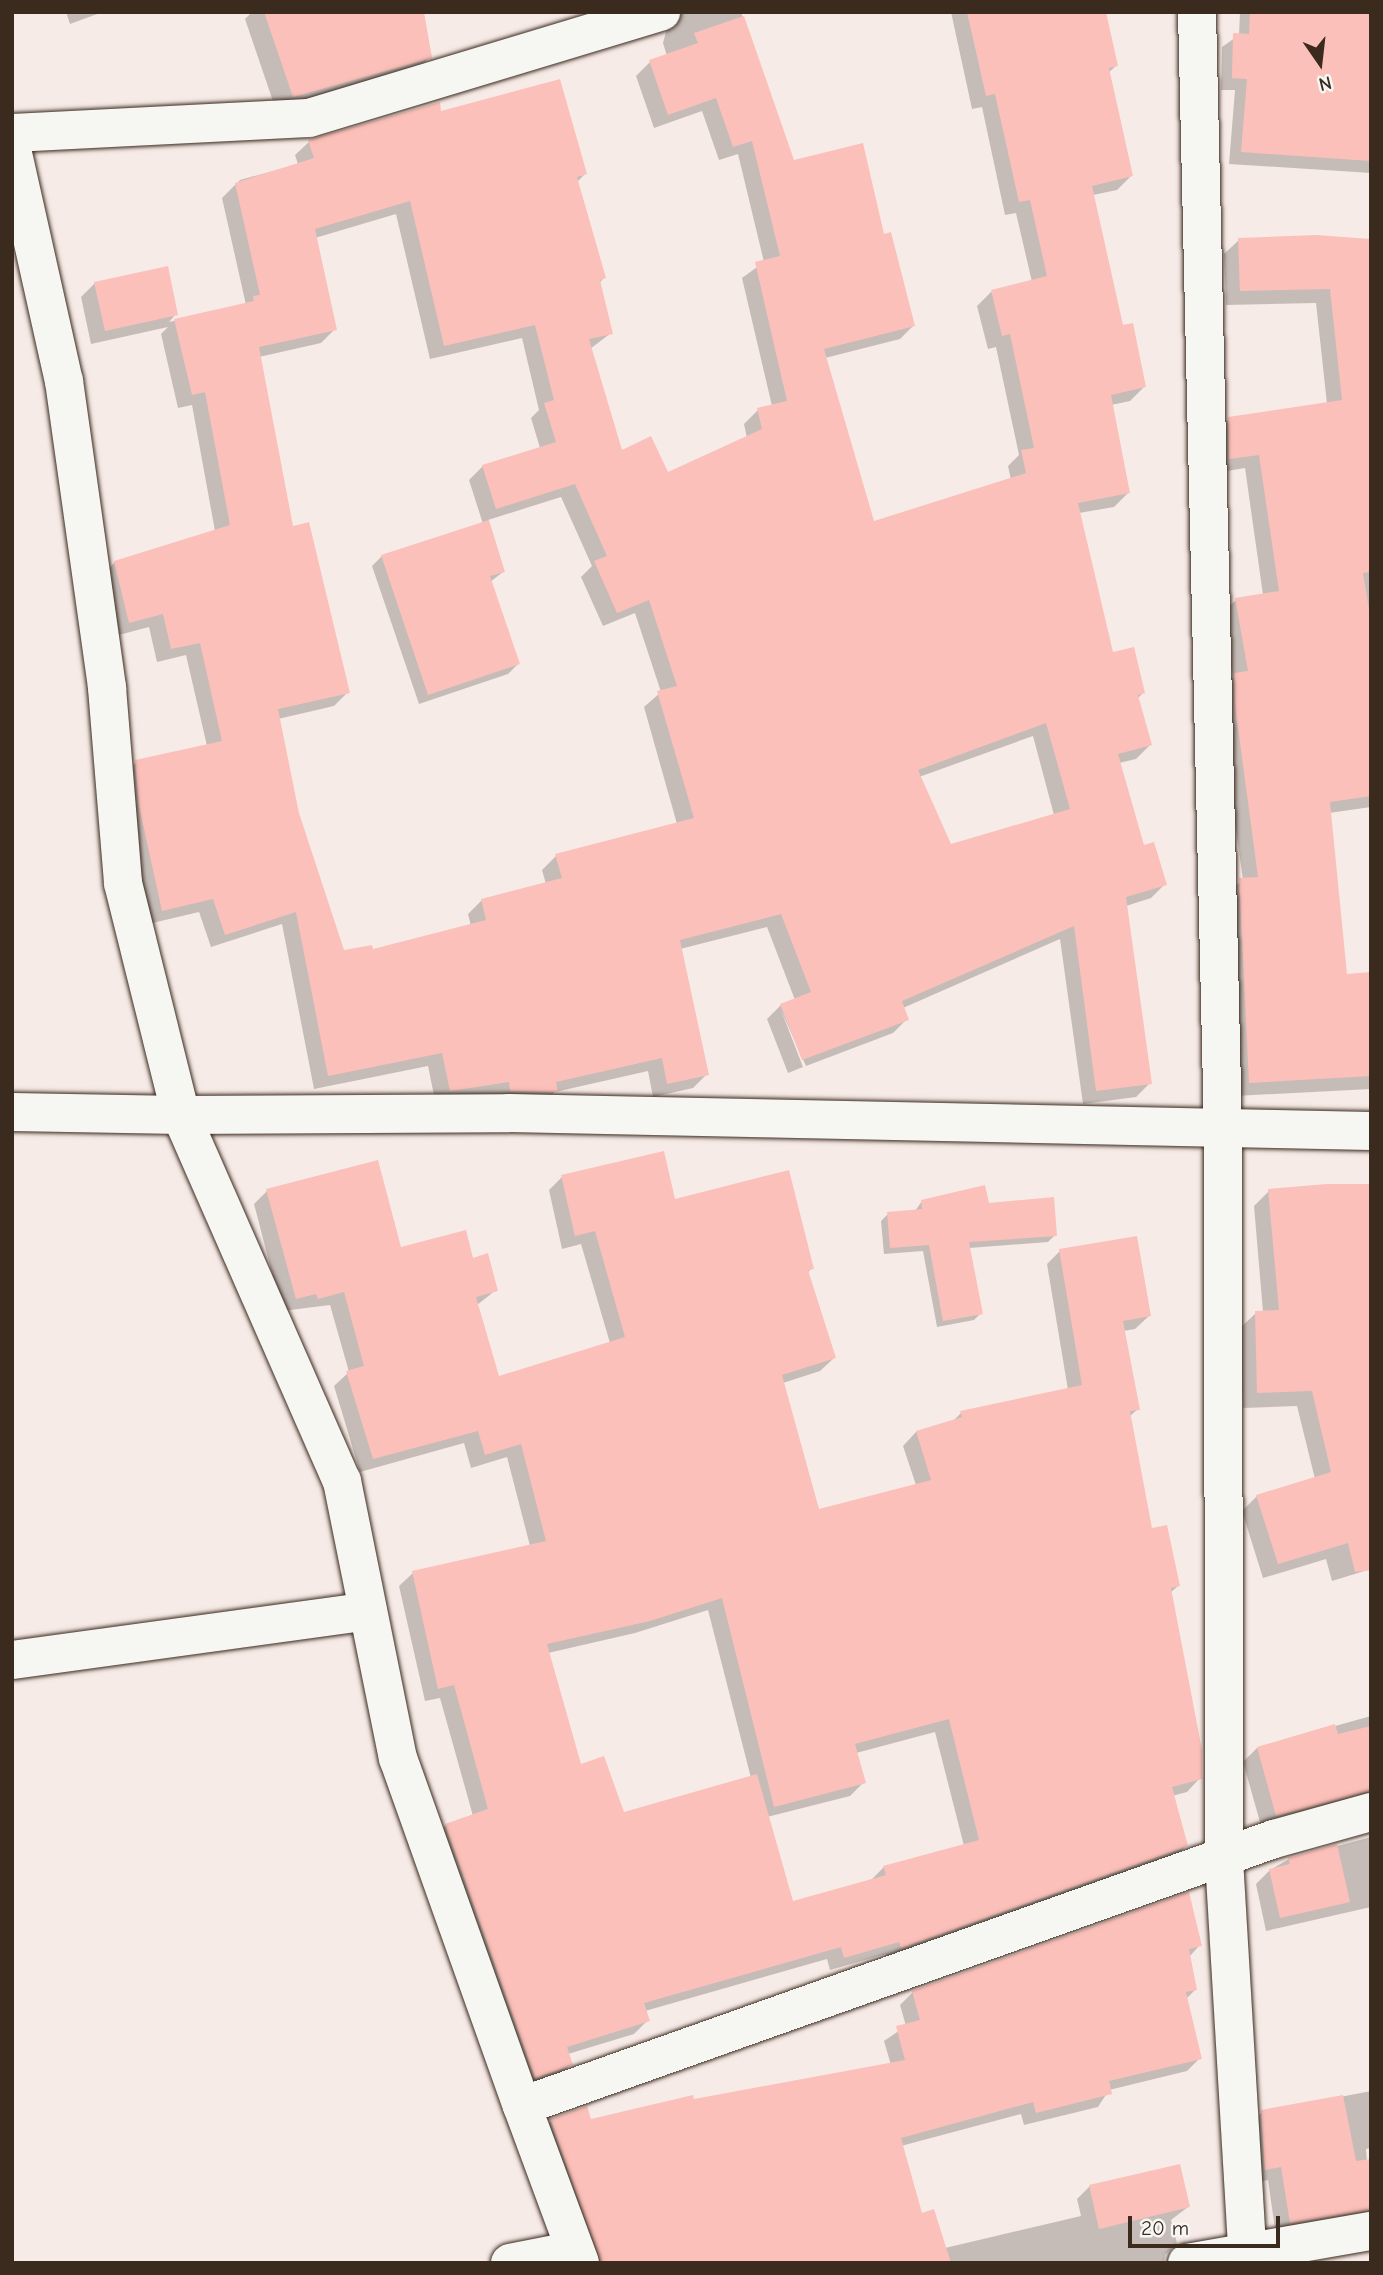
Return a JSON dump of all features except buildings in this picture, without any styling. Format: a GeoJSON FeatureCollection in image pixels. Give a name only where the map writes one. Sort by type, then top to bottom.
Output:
{"type":"FeatureCollection","features":[{"type":"Feature","properties":{"kind":"street"},"geometry":{"type":"LineString","coordinates":[[12,133],[309,118],[661,12]]}},
{"type":"Feature","properties":{"kind":"street"},"geometry":{"type":"LineString","coordinates":[[1197,12],[1223,1129],[1224,1859],[1248,2257]]}},
{"type":"Feature","properties":{"kind":"street"},"geometry":{"type":"LineString","coordinates":[[12,149],[64,381],[107,688],[123,883],[181,1115],[342,1481],[398,1758],[578,2256],[510,2263]]}},
{"type":"Feature","properties":{"kind":"street"},"geometry":{"type":"LineString","coordinates":[[12,1112],[181,1115],[509,1114],[1371,1131]]}},
{"type":"Feature","properties":{"kind":"street"},"geometry":{"type":"LineString","coordinates":[[12,1660],[368,1611]]}},
{"type":"Feature","properties":{"kind":"street"},"geometry":{"type":"LineString","coordinates":[[522,2106],[1224,1859],[1274,1839],[1371,1812]]}},
{"type":"Feature","properties":{"kind":"street"},"geometry":{"type":"LineString","coordinates":[[1187,2263],[1248,2257],[1371,2231]]}}]}
